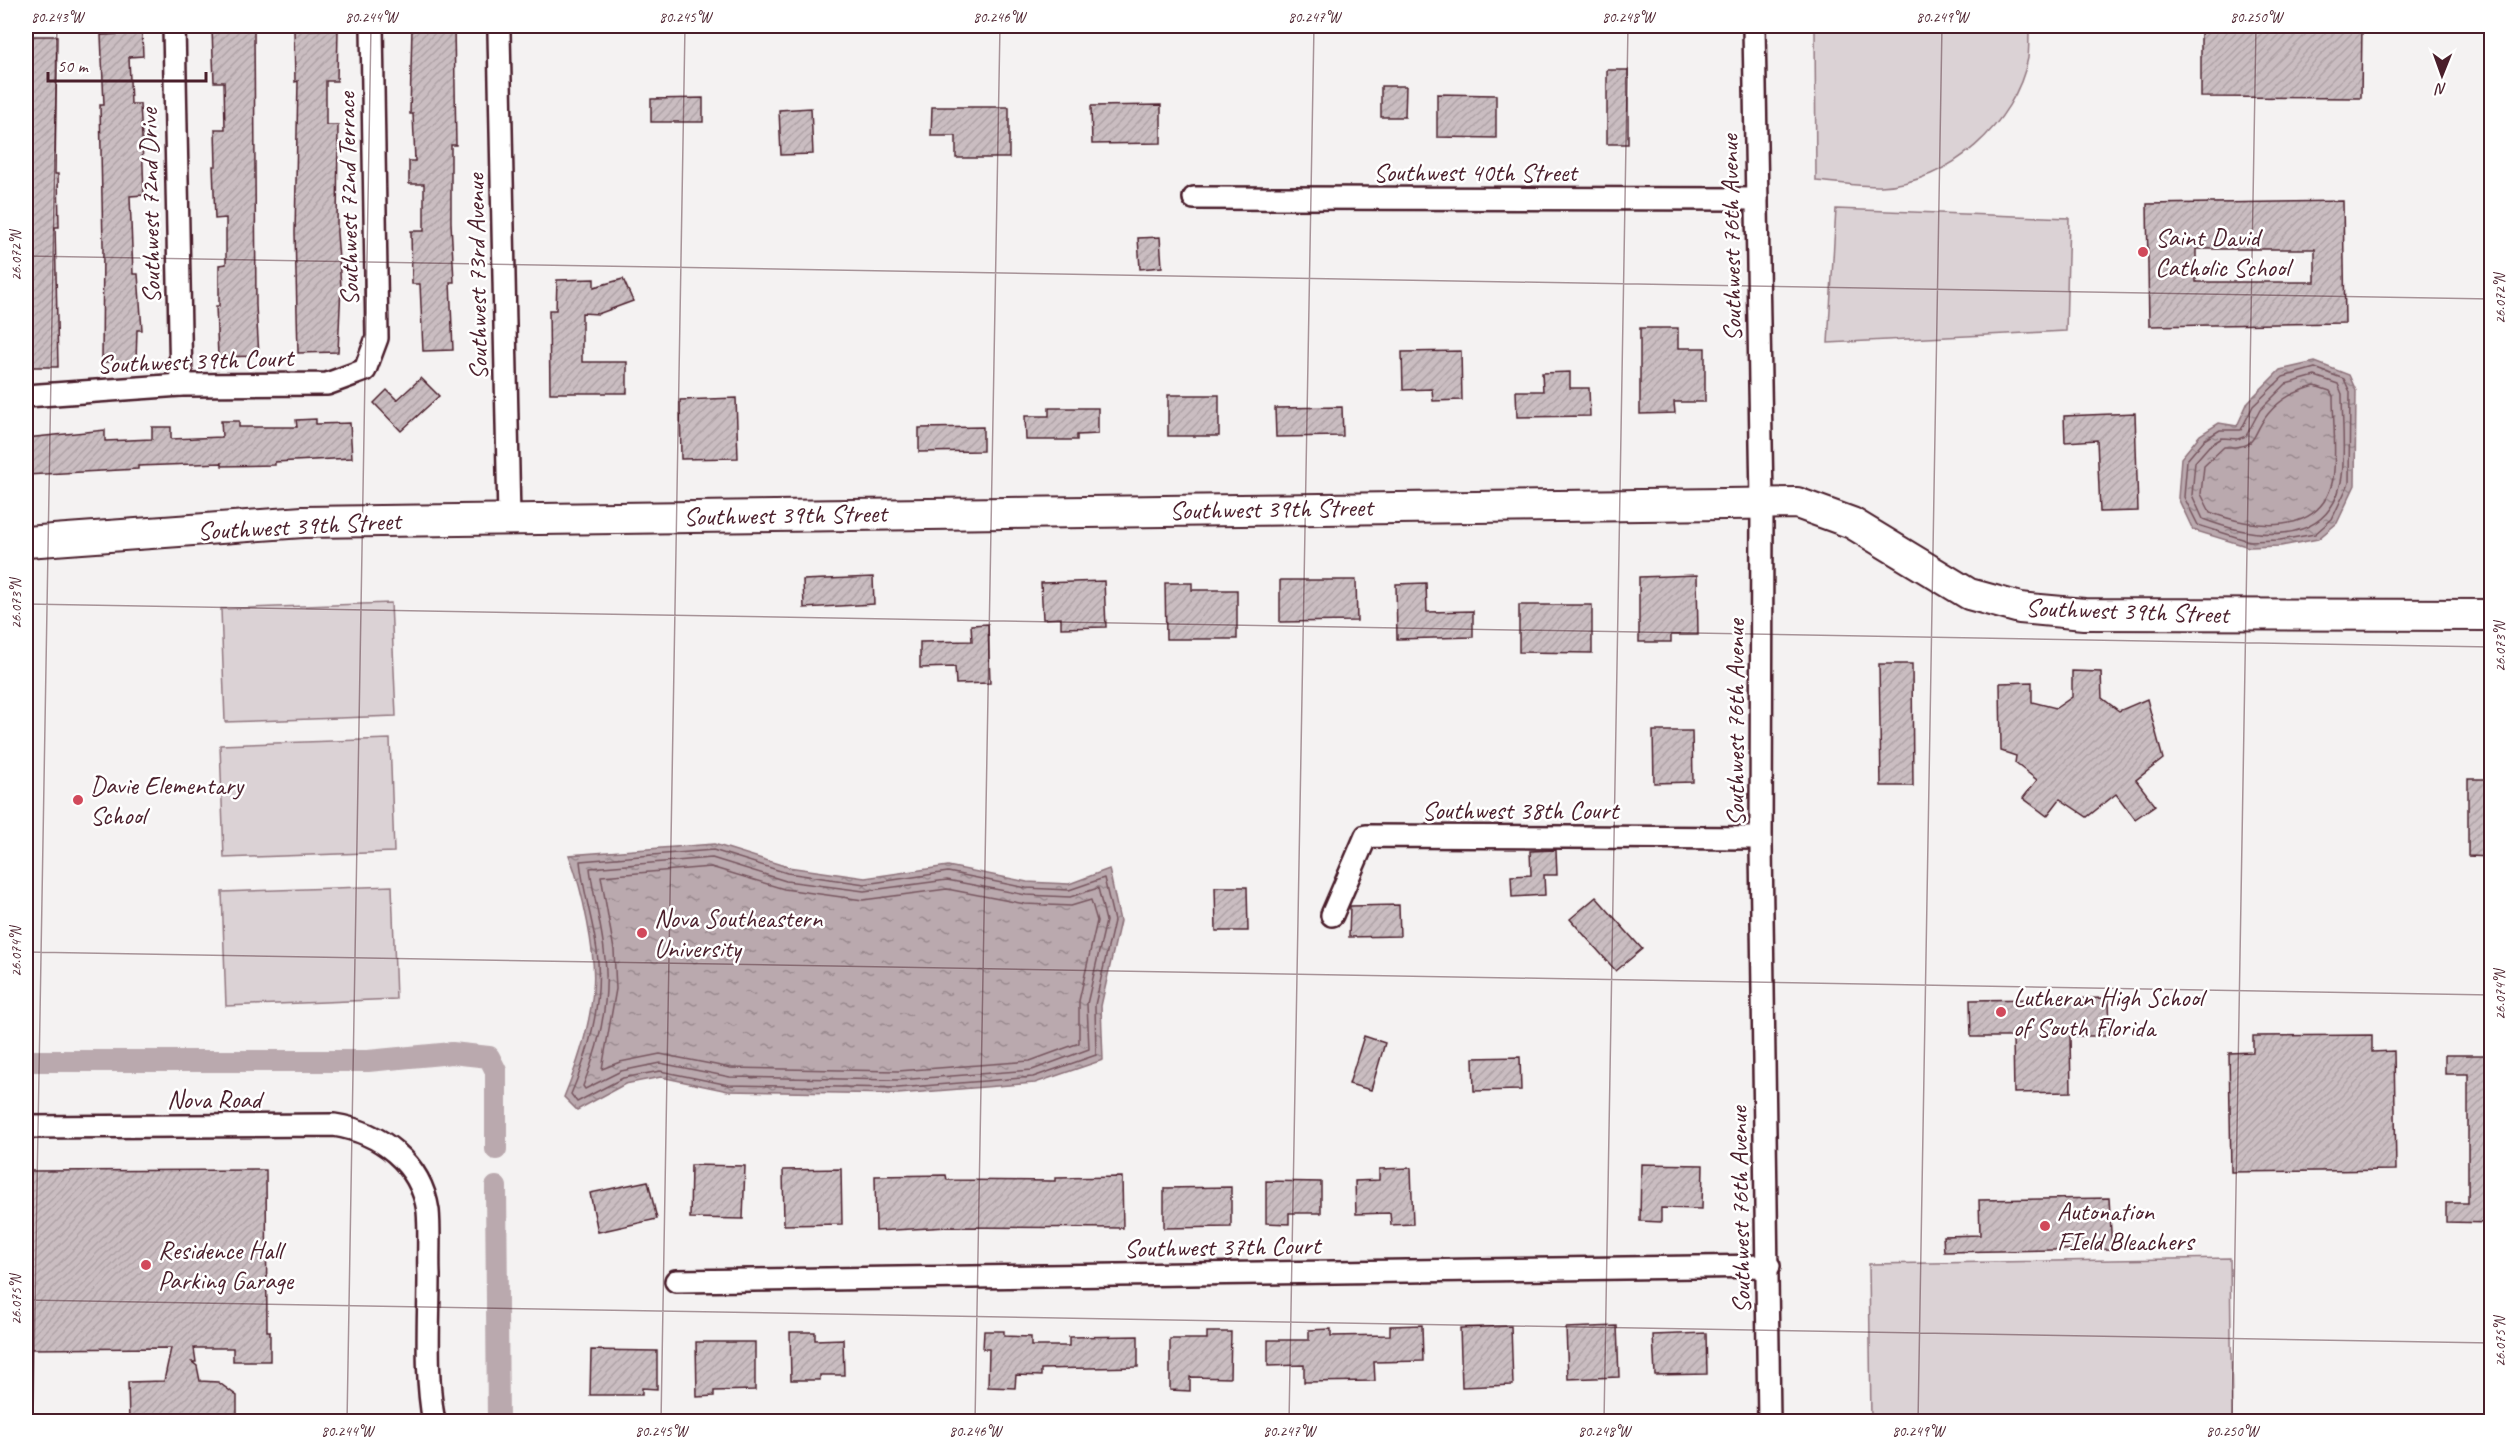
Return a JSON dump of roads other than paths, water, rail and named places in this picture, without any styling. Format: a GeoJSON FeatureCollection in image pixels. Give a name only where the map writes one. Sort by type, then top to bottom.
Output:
{"type":"FeatureCollection","features":[{"type":"Feature","properties":{"kind":"street","name":"Southwest 72nd Drive"},"geometry":{"type":"LineString","coordinates":[[174,26],[181,385]]}},
{"type":"Feature","properties":{"kind":"street","name":"Southwest 72nd Terrace"},"geometry":{"type":"LineString","coordinates":[[364,370],[377,338],[372,26]]}},
{"type":"Feature","properties":{"kind":"street","name":"Southwest 76th Avenue"},"geometry":{"type":"LineString","coordinates":[[1754,26],[1762,502],[1761,838],[1769,1266],[1769,1422]]}},
{"type":"Feature","properties":{"kind":"street","name":"Southwest 73rd Avenue"},"geometry":{"type":"LineString","coordinates":[[499,33],[509,519]]}},
{"type":"Feature","properties":{"kind":"street","name":"Southwest 40th Street"},"geometry":{"type":"LineString","coordinates":[[1194,198],[1757,199]]}},
{"type":"Feature","properties":{"kind":"street","name":"Southwest 39th Court"},"geometry":{"type":"LineString","coordinates":[[26,396],[181,385],[327,384],[364,370]]}},
{"type":"Feature","properties":{"kind":"street","name":"Southwest 39th Street"},"geometry":{"type":"LineString","coordinates":[[26,542],[303,522],[1797,502],[1852,523],[1969,594],[2020,608],[2084,614],[2492,615]]}},
{"type":"Feature","properties":{"kind":"street","name":"Southwest 38th Court"},"geometry":{"type":"LineString","coordinates":[[1332,915],[1366,836],[1761,838]]}},
{"type":"Feature","properties":{"kind":"street","name":"Nova Road"},"geometry":{"type":"LineString","coordinates":[[26,1126],[334,1125],[353,1128],[396,1152],[420,1184],[428,1212],[431,1396],[434,1422]]}},
{"type":"Feature","properties":{"kind":"street","name":"Southwest 37th Court"},"geometry":{"type":"LineString","coordinates":[[676,1281],[1769,1266]]}},
{"type":"Feature","properties":{"kind":"water"},"geometry":{"type":"Polygon","coordinates":[[[2315,362],[2349,375],[2356,391],[2355,485],[2337,523],[2318,539],[2281,546],[2249,547],[2193,530],[2178,498],[2181,458],[2200,435],[2219,423],[2237,426],[2248,402],[2280,370],[2315,362]]]}},
{"type":"Feature","properties":{"kind":"water"},"geometry":{"type":"Polygon","coordinates":[[[714,844],[788,867],[865,878],[948,866],[1027,882],[1069,884],[1109,869],[1120,921],[1101,1006],[1103,1060],[1035,1083],[898,1094],[728,1091],[661,1077],[625,1084],[577,1110],[564,1097],[579,1058],[586,1031],[594,976],[591,941],[579,885],[569,855],[714,844]]]}},
{"type":"Feature","properties":{"kind":"waterway"},"geometry":{"type":"LineString","coordinates":[[26,1061],[368,1061],[452,1053],[489,1057],[496,1071],[496,1149]]}},
{"type":"Feature","properties":{"kind":"waterway"},"geometry":{"type":"LineString","coordinates":[[496,1187],[498,1422]]}},
{"type":"Feature","properties":{"kind":"place","name":"Saint David Catholic School"},"geometry":{"type":"Point","coordinates":[2143,252]}},
{"type":"Feature","properties":{"kind":"place","name":"Davie Elementary School"},"geometry":{"type":"Point","coordinates":[78,800]}},
{"type":"Feature","properties":{"kind":"place","name":"Nova Southeastern University"},"geometry":{"type":"Point","coordinates":[642,933]}},
{"type":"Feature","properties":{"kind":"place","name":"Lutheran High School of South Florida"},"geometry":{"type":"Point","coordinates":[2001,1012]}},
{"type":"Feature","properties":{"kind":"place","name":"Autonation FIeld Bleachers"},"geometry":{"type":"Point","coordinates":[2045,1226]}},
{"type":"Feature","properties":{"kind":"place","name":"Residence Hall Parking Garage"},"geometry":{"type":"Point","coordinates":[146,1265]}}]}
